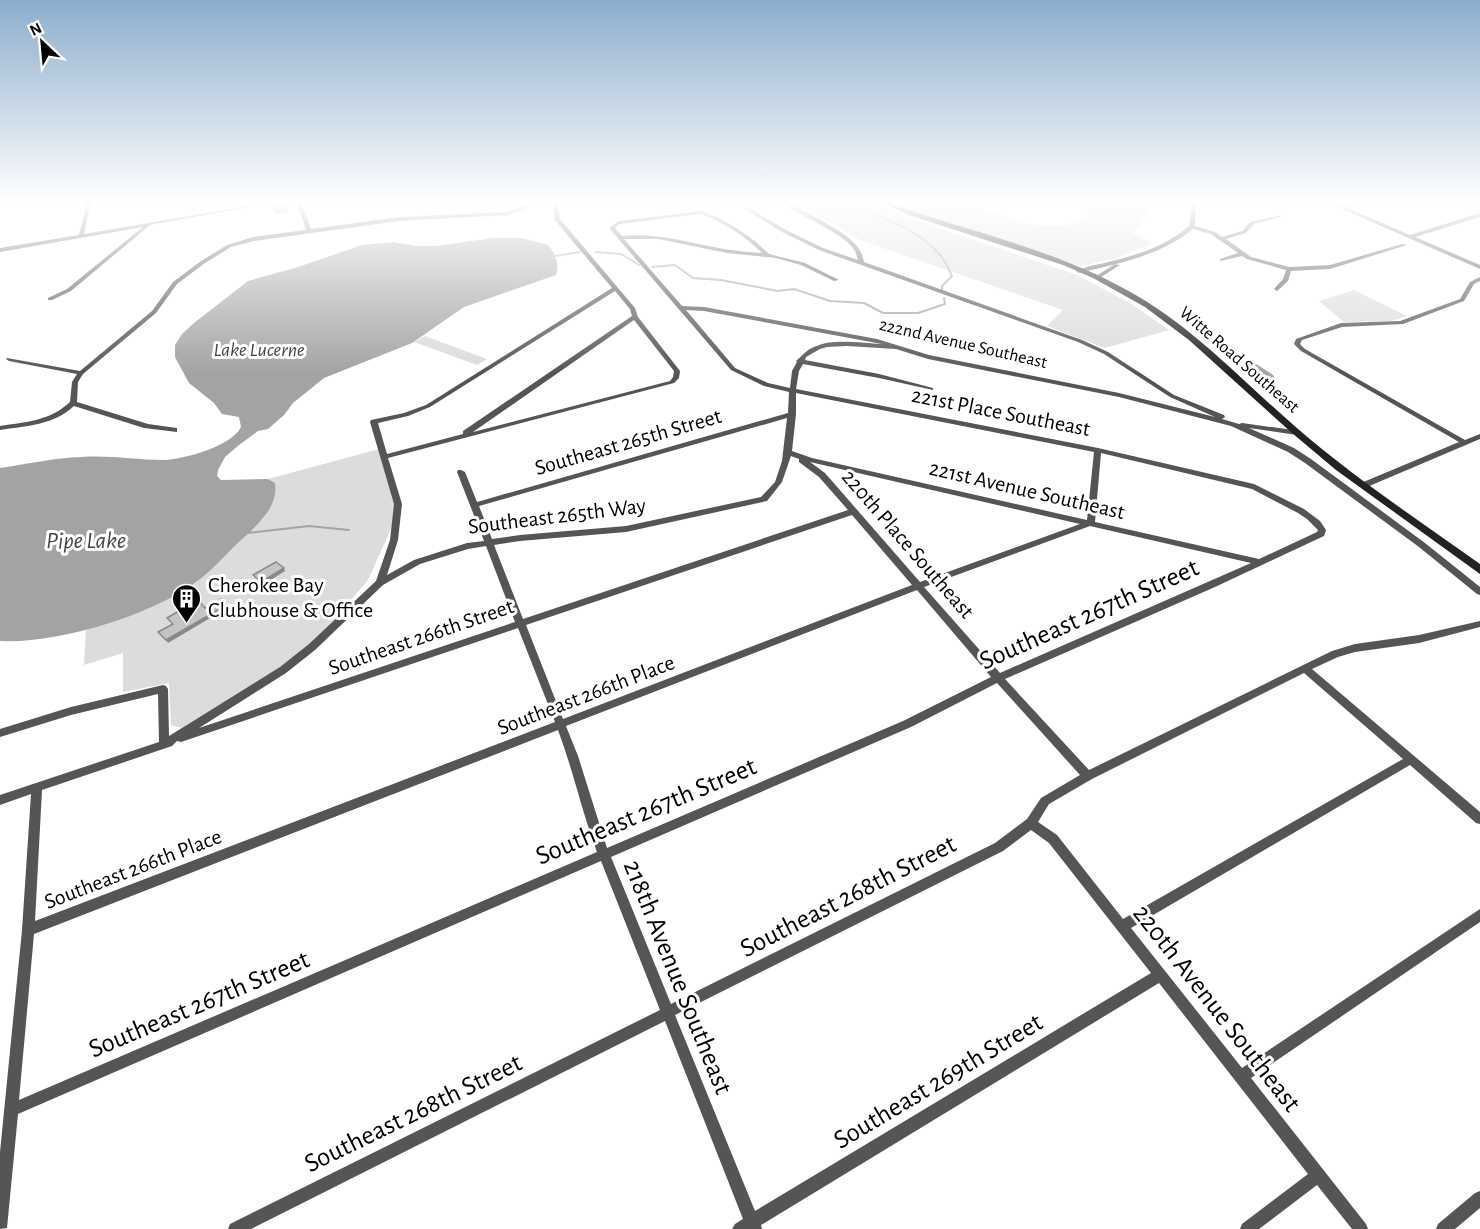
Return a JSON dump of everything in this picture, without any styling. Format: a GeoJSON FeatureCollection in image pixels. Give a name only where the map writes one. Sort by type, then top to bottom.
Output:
{"type":"FeatureCollection","features":[{"type":"Feature","properties":{"kind":"street"},"geometry":{"type":"LineString","coordinates":[[50,299],[69,290],[107,259]]}},
{"type":"Feature","properties":{"kind":"street"},"geometry":{"type":"LineString","coordinates":[[0,428],[44,420],[59,414],[73,403],[75,382],[81,373],[154,312],[175,283],[209,259]]}},
{"type":"Feature","properties":{"kind":"street"},"geometry":{"type":"LineString","coordinates":[[384,457],[672,382],[676,378],[677,371],[635,317],[633,309],[592,259]]}},
{"type":"Feature","properties":{"kind":"street"},"geometry":{"type":"LineString","coordinates":[[639,259],[681,308]]}},
{"type":"Feature","properties":{"kind":"street"},"geometry":{"type":"LineString","coordinates":[[784,259],[809,266],[836,280]]}},
{"type":"Feature","properties":{"kind":"street"},"geometry":{"type":"LineString","coordinates":[[854,259],[1087,344],[1106,353],[1172,396],[1291,450],[1422,545],[1480,592]]}},
{"type":"Feature","properties":{"kind":"street","name":"Witte Road Southeast"},"geometry":{"type":"LineString","coordinates":[[1049,259],[1123,291],[1166,319],[1297,432],[1364,485],[1480,570]]}},
{"type":"Feature","properties":{"kind":"street"},"geometry":{"type":"LineString","coordinates":[[1079,271],[1126,259]]}},
{"type":"Feature","properties":{"kind":"street"},"geometry":{"type":"LineString","coordinates":[[1096,278],[1126,259]]}},
{"type":"Feature","properties":{"kind":"street"},"geometry":{"type":"LineString","coordinates":[[1258,259],[1289,269],[1323,268],[1353,259]]}},
{"type":"Feature","properties":{"kind":"street"},"geometry":{"type":"LineString","coordinates":[[1462,259],[1480,267]]}},
{"type":"Feature","properties":{"kind":"street"},"geometry":{"type":"LineString","coordinates":[[1277,289],[1286,280],[1289,269]]}},
{"type":"Feature","properties":{"kind":"street"},"geometry":{"type":"LineString","coordinates":[[1464,442],[1303,350],[1297,344],[1299,339],[1335,327],[1401,323],[1455,304],[1462,300],[1472,283],[1480,279]]}},
{"type":"Feature","properties":{"kind":"street"},"geometry":{"type":"LineString","coordinates":[[380,583],[393,540],[398,504],[374,422],[406,415],[428,406],[616,288]]}},
{"type":"Feature","properties":{"kind":"street","name":"222nd Avenue Southeast"},"geometry":{"type":"LineString","coordinates":[[681,308],[877,341],[928,357],[1094,389],[1234,424]]}},
{"type":"Feature","properties":{"kind":"street","name":"221st Place Southeast"},"geometry":{"type":"LineString","coordinates":[[681,308],[733,369],[758,382],[1098,450],[1254,488],[1287,503],[1319,525],[1322,530],[1321,534],[1294,547]]}},
{"type":"Feature","properties":{"kind":"street"},"geometry":{"type":"LineString","coordinates":[[462,436],[635,317]]}},
{"type":"Feature","properties":{"kind":"street"},"geometry":{"type":"LineString","coordinates":[[799,361],[809,351],[826,346],[897,347]]}},
{"type":"Feature","properties":{"kind":"street"},"geometry":{"type":"LineString","coordinates":[[9,359],[81,373]]}},
{"type":"Feature","properties":{"kind":"street"},"geometry":{"type":"LineString","coordinates":[[799,361],[879,376],[931,389]]}},
{"type":"Feature","properties":{"kind":"street","name":"Southeast 265th Way"},"geometry":{"type":"LineString","coordinates":[[164,744],[283,670],[312,647],[380,583],[417,562],[439,553],[489,543],[626,529],[755,502],[770,495],[780,483],[788,453],[792,414],[791,390],[799,361]]}},
{"type":"Feature","properties":{"kind":"street"},"geometry":{"type":"LineString","coordinates":[[73,403],[147,426],[174,430]]}},
{"type":"Feature","properties":{"kind":"street","name":"Southeast 265th Street"},"geometry":{"type":"LineString","coordinates":[[474,505],[792,414]]}},
{"type":"Feature","properties":{"kind":"street"},"geometry":{"type":"LineString","coordinates":[[1234,424],[1297,432]]}},
{"type":"Feature","properties":{"kind":"street"},"geometry":{"type":"LineString","coordinates":[[1364,485],[1480,436]]}},
{"type":"Feature","properties":{"kind":"street"},"geometry":{"type":"LineString","coordinates":[[1091,523],[1098,450]]}},
{"type":"Feature","properties":{"kind":"street","name":"220th Place Southeast"},"geometry":{"type":"LineString","coordinates":[[788,453],[822,475],[998,678],[1088,776]]}},
{"type":"Feature","properties":{"kind":"street","name":"221st Avenue Southeast"},"geometry":{"type":"LineString","coordinates":[[788,453],[810,460],[1258,562]]}},
{"type":"Feature","properties":{"kind":"street","name":"218th Avenue Southeast"},"geometry":{"type":"LineString","coordinates":[[461,472],[561,726],[604,852],[749,1227]]}},
{"type":"Feature","properties":{"kind":"street","name":"Southeast 266th Street"},"geometry":{"type":"LineString","coordinates":[[0,800],[854,511]]}},
{"type":"Feature","properties":{"kind":"street","name":"Southeast 266th Place"},"geometry":{"type":"LineString","coordinates":[[28,930],[561,726],[918,586],[1091,523]]}},
{"type":"Feature","properties":{"kind":"street","name":"Southeast 267th Street"},"geometry":{"type":"LineString","coordinates":[[11,1110],[604,852],[896,728],[998,678],[1294,547]]}},
{"type":"Feature","properties":{"kind":"street","name":"Southeast 268th Street"},"geometry":{"type":"LineString","coordinates":[[235,1229],[999,847],[1031,823],[1045,801],[1088,776],[1305,668],[1335,654],[1355,648],[1419,639],[1480,624]]}},
{"type":"Feature","properties":{"kind":"street"},"geometry":{"type":"LineString","coordinates":[[1305,668],[1480,819]]}},
{"type":"Feature","properties":{"kind":"street"},"geometry":{"type":"LineString","coordinates":[[0,733],[89,706],[163,689],[164,744]]}},
{"type":"Feature","properties":{"kind":"street"},"geometry":{"type":"LineString","coordinates":[[1122,926],[1411,759]]}},
{"type":"Feature","properties":{"kind":"street"},"geometry":{"type":"LineString","coordinates":[[0,1228],[28,930],[37,788]]}},
{"type":"Feature","properties":{"kind":"street","name":"220th Avenue Southeast"},"geometry":{"type":"LineString","coordinates":[[1031,823],[1053,839],[1361,1229]]}},
{"type":"Feature","properties":{"kind":"street"},"geometry":{"type":"LineString","coordinates":[[1241,1077],[1480,915]]}},
{"type":"Feature","properties":{"kind":"street","name":"Southeast 269th Street"},"geometry":{"type":"LineString","coordinates":[[749,1227],[1160,975]]}},
{"type":"Feature","properties":{"kind":"street"},"geometry":{"type":"LineString","coordinates":[[1247,1229],[1318,1175]]}},
{"type":"Feature","properties":{"kind":"street"},"geometry":{"type":"LineString","coordinates":[[1443,1229],[1480,1198]]}},
{"type":"Feature","properties":{"kind":"shaded area"},"geometry":{"type":"Polygon","coordinates":[[[916,259],[1031,259],[1077,275],[1130,303],[1169,330],[1105,348],[1047,326],[1063,310],[916,259]]]}},
{"type":"Feature","properties":{"kind":"shaded area"},"geometry":{"type":"Polygon","coordinates":[[[1060,259],[1111,259],[1080,266],[1060,259]]]}},
{"type":"Feature","properties":{"kind":"shaded area"},"geometry":{"type":"Polygon","coordinates":[[[1354,290],[1407,316],[1391,321],[1344,322],[1319,301],[1354,290]]]}},
{"type":"Feature","properties":{"kind":"shaded area"},"geometry":{"type":"Polygon","coordinates":[[[425,336],[487,359],[477,365],[414,342],[425,336]]]}},
{"type":"Feature","properties":{"kind":"shaded area"},"geometry":{"type":"Polygon","coordinates":[[[379,449],[396,504],[394,522],[368,580],[318,639],[275,671],[181,728],[171,725],[169,683],[123,692],[123,653],[84,665],[86,630],[146,610],[196,583],[264,518],[275,483],[268,479],[379,449]]]}},
{"type":"Feature","properties":{"kind":"water"},"geometry":{"type":"Polygon","coordinates":[[[320,259],[556,259],[557,268],[556,275],[464,307],[412,343],[324,378],[293,403],[284,415],[268,429],[258,431],[225,457],[218,470],[217,476],[221,480],[268,479],[275,483],[275,492],[270,509],[201,579],[153,606],[102,626],[48,638],[0,641],[0,468],[82,457],[164,460],[195,454],[228,440],[241,427],[239,417],[222,414],[214,403],[189,383],[175,357],[175,345],[182,334],[194,323],[248,281],[320,259]]]}},
{"type":"Feature","properties":{"kind":"water"},"geometry":{"type":"Polygon","coordinates":[[[1247,358],[1275,378],[1264,382],[1239,360],[1247,358]]]}},
{"type":"Feature","properties":{"kind":"building"},"geometry":{"type":"Polygon","coordinates":[[[276,562],[284,568],[261,582],[253,575],[276,562]]]}},
{"type":"Feature","properties":{"kind":"building","name":"Cherokee Bay Clubhouse & Office"},"geometry":{"type":"Polygon","coordinates":[[[221,599],[225,606],[166,640],[158,632],[173,624],[167,618],[198,600],[205,608],[221,599]]]}},
{"type":"Feature","properties":{"kind":"waterway"},"geometry":{"type":"LineString","coordinates":[[630,259],[639,265]]}},
{"type":"Feature","properties":{"kind":"waterway"},"geometry":{"type":"LineString","coordinates":[[942,289],[942,286],[952,276],[943,259]]}},
{"type":"Feature","properties":{"kind":"waterway"},"geometry":{"type":"LineString","coordinates":[[652,267],[675,265],[693,278],[721,280],[778,291],[794,289],[830,301],[864,303],[883,313],[918,313],[945,304],[944,298]]}},
{"type":"Feature","properties":{"kind":"waterway"},"geometry":{"type":"LineString","coordinates":[[248,533],[309,526],[349,530]]}},
{"type":"Feature","properties":{"kind":"place","name":"Cherokee Bay Clubhouse & Office"},"geometry":{"type":"Point","coordinates":[187,624]}},
{"type":"Feature","properties":{"kind":"water label","name":"Lake Lucerne"},"geometry":{"type":"Point","coordinates":[259,350]}},
{"type":"Feature","properties":{"kind":"water label","name":"Pipe Lake"},"geometry":{"type":"Point","coordinates":[86,541]}}]}
